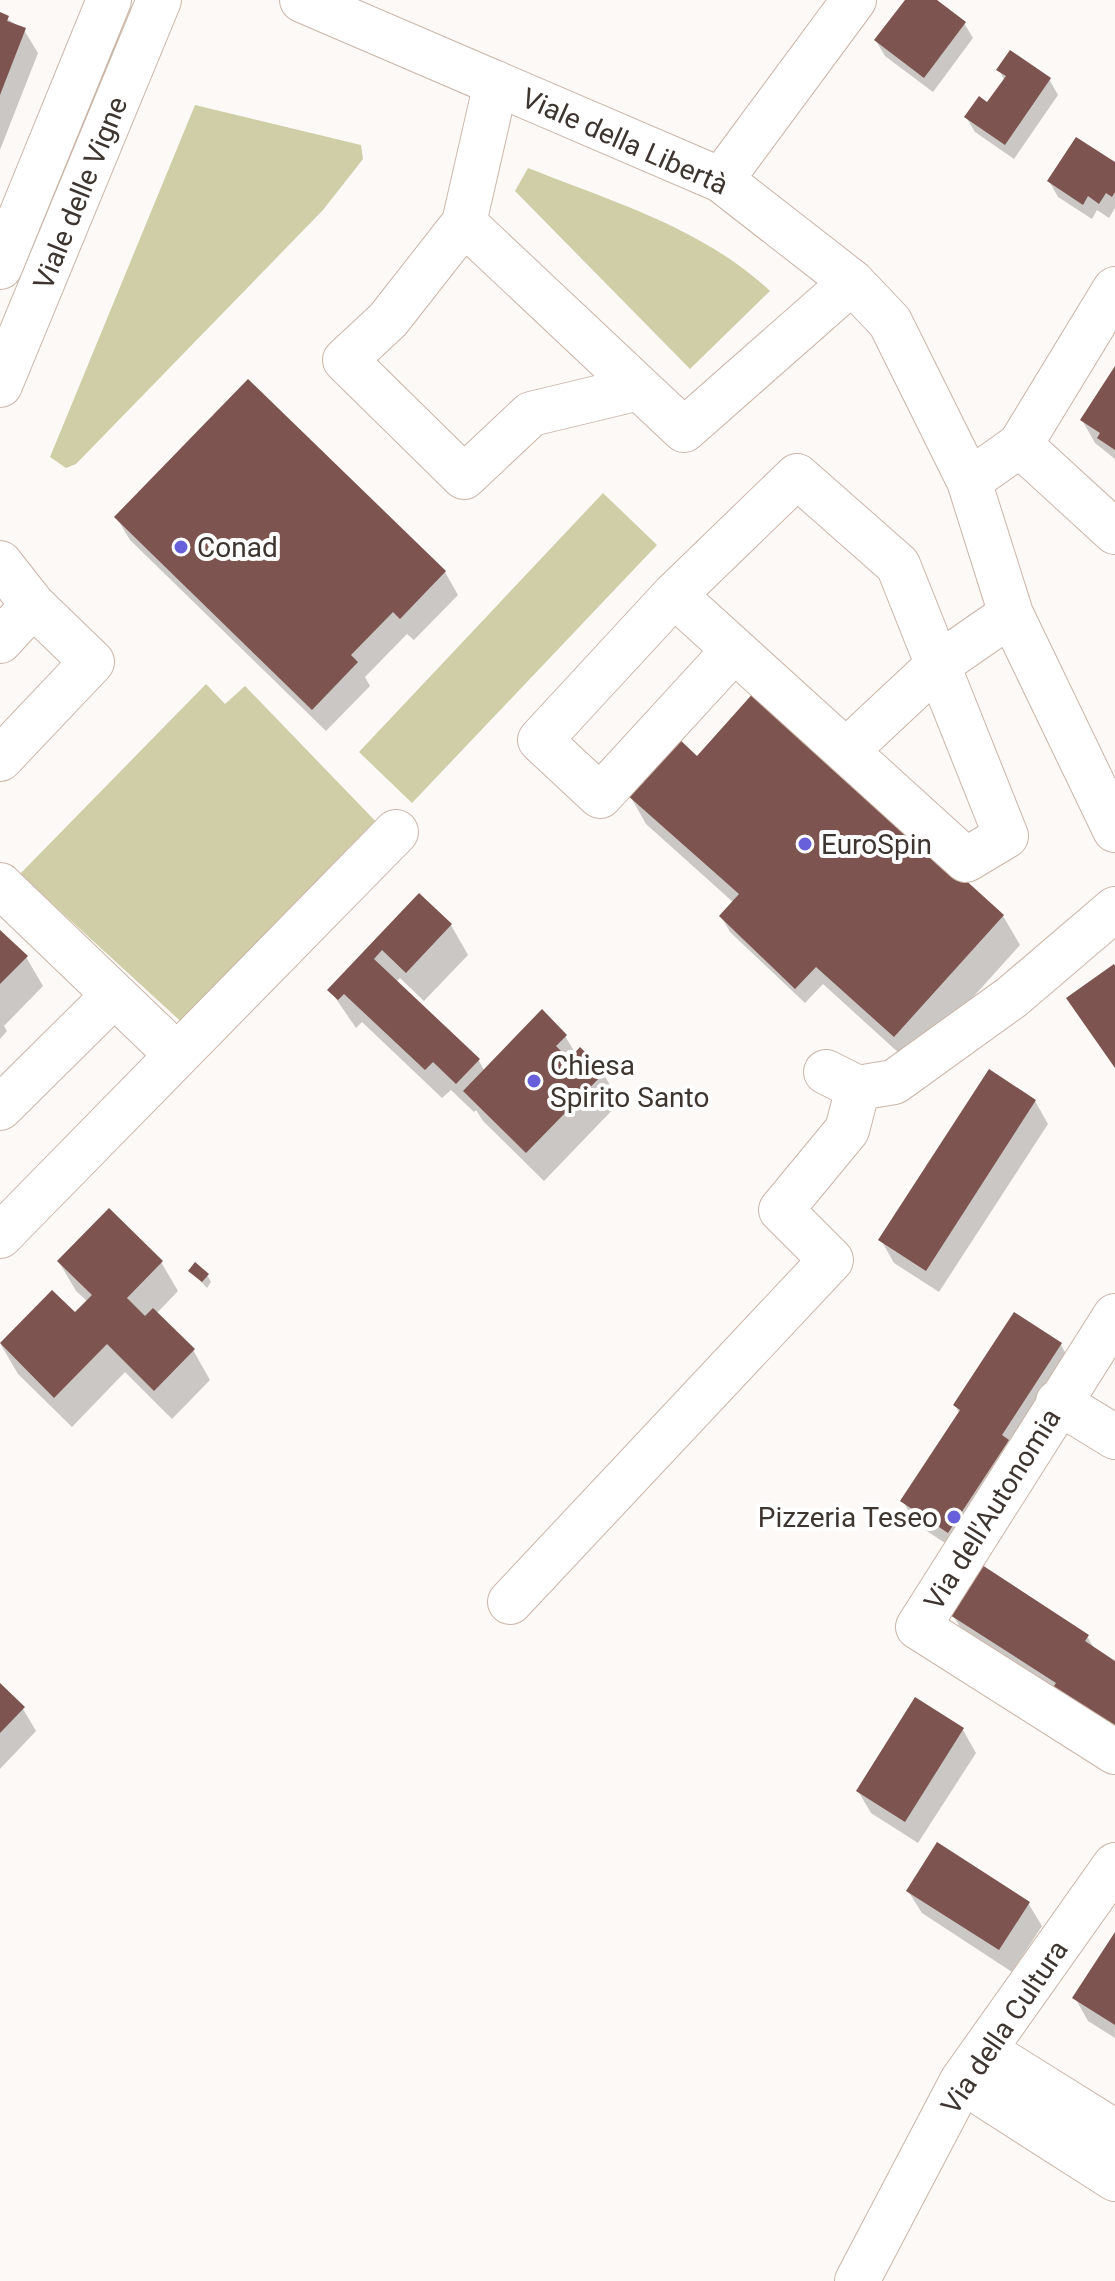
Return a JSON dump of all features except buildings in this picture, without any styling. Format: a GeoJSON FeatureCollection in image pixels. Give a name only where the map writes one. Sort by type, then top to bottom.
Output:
{"type":"FeatureCollection","features":[{"type":"Feature","properties":{"kind":"street","name":"Viale delle Vigne"},"geometry":{"type":"LineString","coordinates":[[0,267],[15,188],[109,0]]}},
{"type":"Feature","properties":{"kind":"street","name":"Viale delle Vigne"},"geometry":{"type":"LineString","coordinates":[[0,385],[159,0]]}},
{"type":"Feature","properties":{"kind":"street","name":"Viale della Libertà"},"geometry":{"type":"LineString","coordinates":[[302,0],[721,180],[852,282],[890,322],[969,481],[1011,614],[1115,830]]}},
{"type":"Feature","properties":{"kind":"street"},"geometry":{"type":"LineString","coordinates":[[721,180],[854,0]]}},
{"type":"Feature","properties":{"kind":"street"},"geometry":{"type":"LineString","coordinates":[[496,83],[464,223],[388,320],[345,360],[464,477],[531,414],[639,388]]}},
{"type":"Feature","properties":{"kind":"street"},"geometry":{"type":"LineString","coordinates":[[464,223],[684,430],[852,282]]}},
{"type":"Feature","properties":{"kind":"street"},"geometry":{"type":"LineString","coordinates":[[969,481],[1020,445],[1115,289]]}},
{"type":"Feature","properties":{"kind":"street"},"geometry":{"type":"LineString","coordinates":[[1020,445],[1115,532]]}},
{"type":"Feature","properties":{"kind":"street"},"geometry":{"type":"LineString","coordinates":[[674,595],[966,860],[1006,836],[898,565],[797,476],[674,595],[540,740],[600,796],[734,650]]}},
{"type":"Feature","properties":{"kind":"street"},"geometry":{"type":"LineString","coordinates":[[0,563],[33,605],[92,662],[0,759]]}},
{"type":"Feature","properties":{"kind":"street"},"geometry":{"type":"LineString","coordinates":[[0,641],[33,605]]}},
{"type":"Feature","properties":{"kind":"street"},"geometry":{"type":"LineString","coordinates":[[846,751],[939,664],[1011,614]]}},
{"type":"Feature","properties":{"kind":"street"},"geometry":{"type":"LineString","coordinates":[[0,1236],[396,832]]}},
{"type":"Feature","properties":{"kind":"street"},"geometry":{"type":"LineString","coordinates":[[0,885],[176,1054]]}},
{"type":"Feature","properties":{"kind":"street"},"geometry":{"type":"LineString","coordinates":[[510,1602],[831,1260],[781,1210],[847,1130],[842,1080],[894,1082],[1012,997],[1115,909]]}},
{"type":"Feature","properties":{"kind":"street"},"geometry":{"type":"LineString","coordinates":[[0,1108],[114,995]]}},
{"type":"Feature","properties":{"kind":"street","name":"Via dell'Autonomia"},"geometry":{"type":"LineString","coordinates":[[1115,1316],[918,1627],[1115,1752]]}},
{"type":"Feature","properties":{"kind":"street"},"geometry":{"type":"LineString","coordinates":[[1058,1402],[1115,1437]]}},
{"type":"Feature","properties":{"kind":"street","name":"Via della Cultura"},"geometry":{"type":"LineString","coordinates":[[857,2281],[973,2065],[1115,1865]]}},
{"type":"Feature","properties":{"kind":"street"},"geometry":{"type":"LineString","coordinates":[[973,2065],[1115,2132]]}},
{"type":"Feature","properties":{"kind":"street"},"geometry":{"type":"LineString","coordinates":[[973,2065],[1115,2179]]}},
{"type":"Feature","properties":{"kind":"green space"},"geometry":{"type":"Polygon","coordinates":[[[195,105],[361,145],[363,159],[323,210],[76,464],[66,468],[50,457],[195,105]]]}},
{"type":"Feature","properties":{"kind":"green space"},"geometry":{"type":"Polygon","coordinates":[[[528,168],[686,233],[744,269],[770,291],[690,369],[515,191],[528,168]]]}},
{"type":"Feature","properties":{"kind":"green space"},"geometry":{"type":"Polygon","coordinates":[[[603,493],[657,545],[412,803],[359,752],[603,493]]]}},
{"type":"Feature","properties":{"kind":"green space"},"geometry":{"type":"Polygon","coordinates":[[[206,684],[225,704],[245,686],[384,830],[188,1028],[20,874],[206,684]]]}},
{"type":"Feature","properties":{"kind":"place","name":"Conad"},"geometry":{"type":"Point","coordinates":[181,547]}},
{"type":"Feature","properties":{"kind":"place","name":"EuroSpin"},"geometry":{"type":"Point","coordinates":[805,844]}},
{"type":"Feature","properties":{"kind":"place","name":"Chiesa Spirito Santo"},"geometry":{"type":"Point","coordinates":[534,1081]}},
{"type":"Feature","properties":{"kind":"place","name":"Pizzeria Teseo"},"geometry":{"type":"Point","coordinates":[954,1517]}}]}
